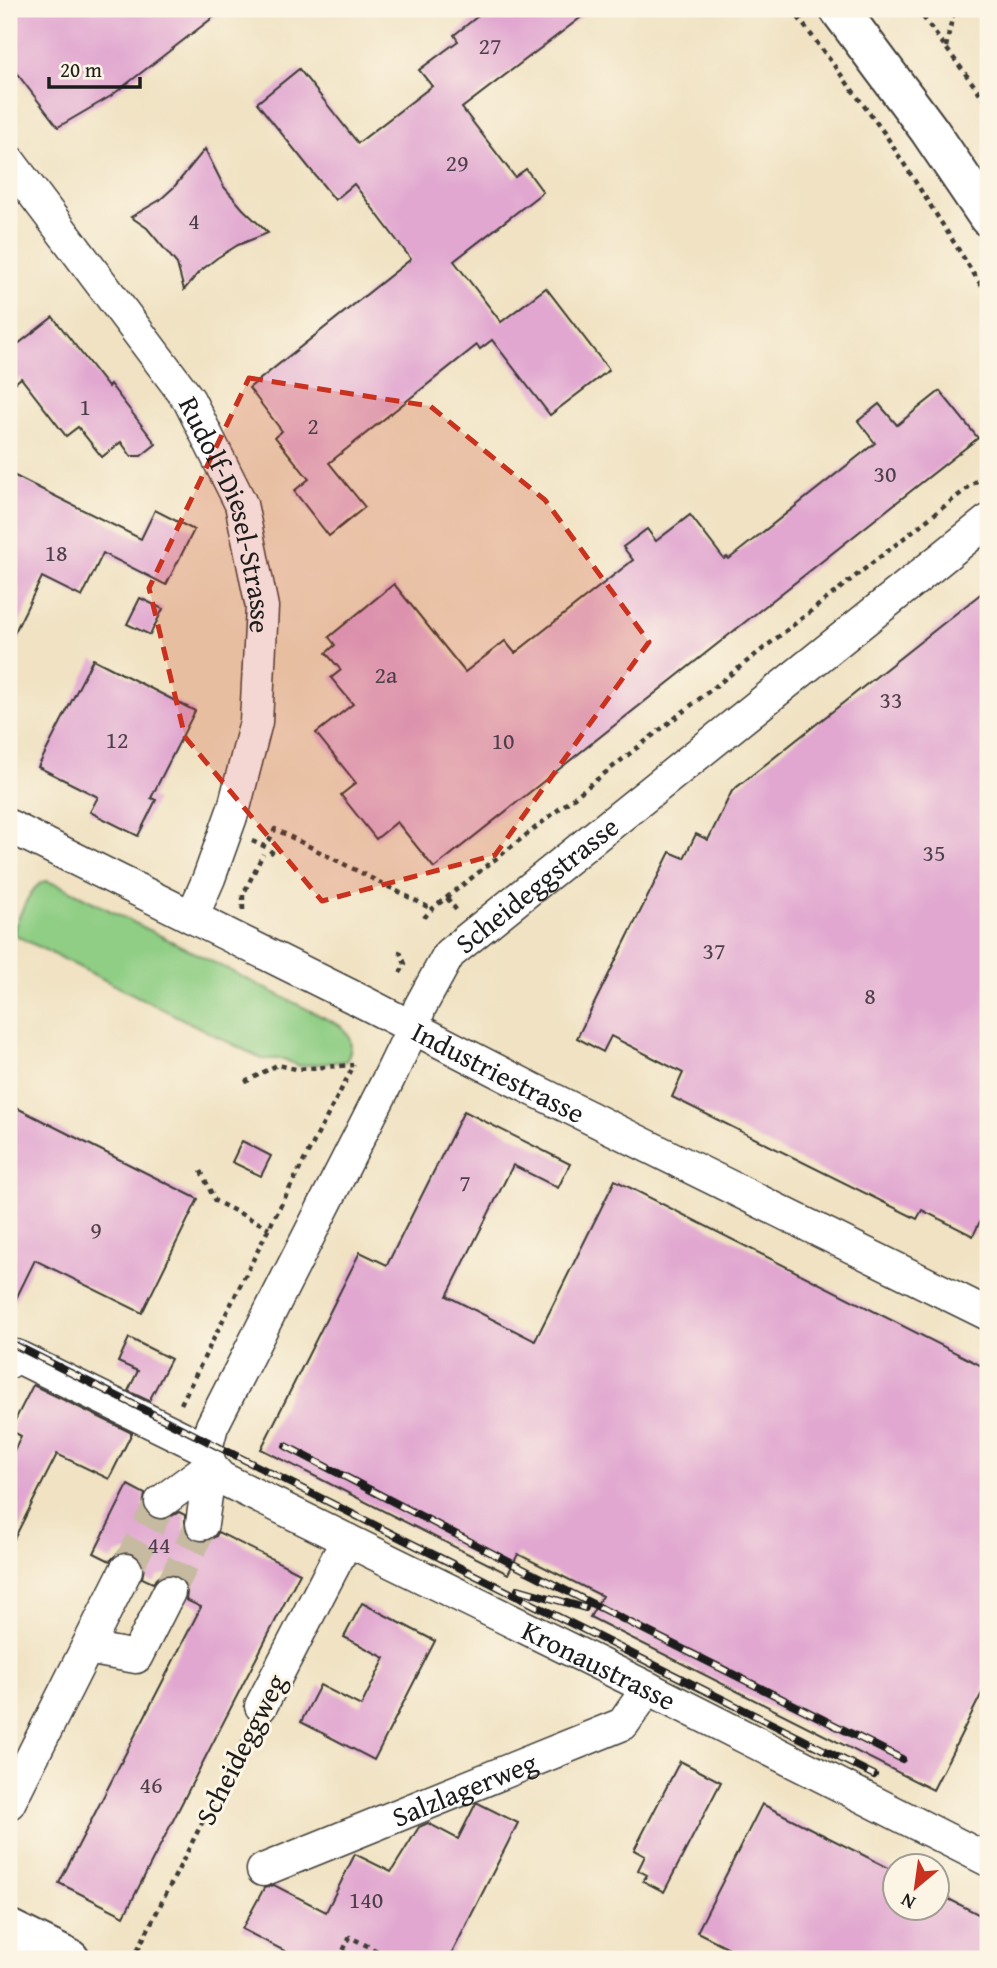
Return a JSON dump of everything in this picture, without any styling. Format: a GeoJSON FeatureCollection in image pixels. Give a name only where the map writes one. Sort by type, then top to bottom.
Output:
{"type":"FeatureCollection","features":[{"type":"Feature","properties":{"kind":"main road"},"geometry":{"type":"LineString","coordinates":[[839,9],[929,130],[988,217]]}},
{"type":"Feature","properties":{"kind":"main road"},"geometry":{"type":"LineString","coordinates":[[9,1929],[70,1959]]}},
{"type":"Feature","properties":{"kind":"street","name":"Rudolf-Diesel-Strasse"},"geometry":{"type":"LineString","coordinates":[[9,161],[189,400],[241,504],[262,607],[256,722],[234,808],[192,917]]}},
{"type":"Feature","properties":{"kind":"street","name":"Scheideggstrasse"},"geometry":{"type":"LineString","coordinates":[[202,1524],[199,1451],[449,954],[988,521]]}},
{"type":"Feature","properties":{"kind":"street","name":"Industriestrasse"},"geometry":{"type":"LineString","coordinates":[[9,827],[988,1314]]}},
{"type":"Feature","properties":{"kind":"street"},"geometry":{"type":"LineString","coordinates":[[9,1362],[16,1356],[199,1451],[160,1502]]}},
{"type":"Feature","properties":{"kind":"street","name":"Kronaustrasse"},"geometry":{"type":"LineString","coordinates":[[199,1451],[220,1478],[649,1688],[988,1860]]}},
{"type":"Feature","properties":{"kind":"street","name":"Scheideggweg"},"geometry":{"type":"LineString","coordinates":[[261,1706],[347,1540]]}},
{"type":"Feature","properties":{"kind":"street"},"geometry":{"type":"LineString","coordinates":[[9,1803],[126,1570]]}},
{"type":"Feature","properties":{"kind":"street"},"geometry":{"type":"LineString","coordinates":[[87,1648],[136,1657],[169,1592]]}},
{"type":"Feature","properties":{"kind":"street","name":"Salzlagerweg"},"geometry":{"type":"LineString","coordinates":[[263,1870],[623,1724],[649,1688]]}},
{"type":"Feature","properties":{"kind":"path"},"geometry":{"type":"LineString","coordinates":[[792,9],[885,134],[988,296]]}},
{"type":"Feature","properties":{"kind":"path"},"geometry":{"type":"LineString","coordinates":[[916,9],[988,104]]}},
{"type":"Feature","properties":{"kind":"path"},"geometry":{"type":"LineString","coordinates":[[946,48],[954,9]]}},
{"type":"Feature","properties":{"kind":"path"},"geometry":{"type":"LineString","coordinates":[[424,918],[432,908],[988,472]]}},
{"type":"Feature","properties":{"kind":"path"},"geometry":{"type":"LineString","coordinates":[[269,841],[275,829],[432,908]]}},
{"type":"Feature","properties":{"kind":"path"},"geometry":{"type":"LineString","coordinates":[[252,916],[243,911],[243,895],[263,854]]}},
{"type":"Feature","properties":{"kind":"path"},"geometry":{"type":"LineString","coordinates":[[399,974],[405,964],[400,952],[403,946]]}},
{"type":"Feature","properties":{"kind":"path"},"geometry":{"type":"LineString","coordinates":[[199,1451],[177,1412],[354,1065],[296,1069],[277,1065],[245,1082]]}},
{"type":"Feature","properties":{"kind":"path"},"geometry":{"type":"LineString","coordinates":[[201,1171],[215,1201],[269,1228]]}},
{"type":"Feature","properties":{"kind":"path","name":"Scheideggweg"},"geometry":{"type":"LineString","coordinates":[[133,1959],[261,1706]]}},
{"type":"Feature","properties":{"kind":"path"},"geometry":{"type":"LineString","coordinates":[[339,1959],[351,1937],[387,1956]]}},
{"type":"Feature","properties":{"kind":"highlighted area"},"geometry":{"type":"Polygon","coordinates":[[[249,378],[430,406],[545,500],[649,642],[495,855],[322,901],[185,737],[149,588],[249,378]]]}},
{"type":"Feature","properties":{"kind":"green space"},"geometry":{"type":"Polygon","coordinates":[[[45,881],[59,885],[339,1025],[347,1033],[350,1042],[346,1061],[298,1066],[284,1059],[262,1059],[17,936],[15,926],[27,900],[39,884],[45,881]]]}},
{"type":"Feature","properties":{"kind":"building"},"geometry":{"type":"Polygon","coordinates":[[[9,9],[224,9],[111,96],[58,127],[9,63],[9,9]]]}},
{"type":"Feature","properties":{"kind":"building"},"geometry":{"type":"Polygon","coordinates":[[[487,9],[592,9],[462,108],[515,177],[526,169],[543,192],[454,261],[501,322],[546,288],[609,370],[550,415],[492,340],[480,349],[477,345],[329,463],[365,507],[329,536],[294,491],[309,479],[275,437],[282,431],[249,388],[411,259],[354,184],[335,200],[257,103],[299,69],[358,143],[432,86],[419,70],[458,41],[454,35],[487,9]]]}},
{"type":"Feature","properties":{"kind":"building"},"geometry":{"type":"Polygon","coordinates":[[[205,149],[224,187],[268,233],[238,245],[217,258],[199,272],[184,290],[177,264],[147,228],[131,217],[160,200],[205,149]]]}},
{"type":"Feature","properties":{"kind":"building"},"geometry":{"type":"Polygon","coordinates":[[[53,317],[156,444],[141,456],[131,456],[121,442],[102,457],[78,427],[66,436],[21,378],[9,388],[9,351],[53,317]]]}},
{"type":"Feature","properties":{"kind":"building"},"geometry":{"type":"Polygon","coordinates":[[[940,391],[978,438],[434,868],[397,822],[376,839],[341,795],[356,783],[316,733],[353,704],[331,678],[341,670],[326,653],[335,645],[329,637],[394,584],[465,672],[505,641],[515,653],[633,560],[623,547],[647,529],[656,541],[690,515],[724,559],[729,559],[875,443],[858,421],[879,404],[897,425],[940,391]]]}},
{"type":"Feature","properties":{"kind":"building"},"geometry":{"type":"Polygon","coordinates":[[[9,473],[141,539],[155,510],[194,530],[166,585],[103,553],[82,597],[42,577],[9,644],[9,473]]]}},
{"type":"Feature","properties":{"kind":"building"},"geometry":{"type":"Polygon","coordinates":[[[988,588],[988,1205],[973,1236],[922,1210],[917,1219],[672,1097],[683,1073],[611,1036],[603,1052],[577,1038],[670,852],[684,858],[696,834],[708,840],[732,791],[988,588]]]}},
{"type":"Feature","properties":{"kind":"building"},"geometry":{"type":"Polygon","coordinates":[[[140,598],[163,609],[150,635],[127,624],[140,598]]]}},
{"type":"Feature","properties":{"kind":"building"},"geometry":{"type":"Polygon","coordinates":[[[93,659],[195,711],[151,798],[156,800],[138,836],[90,812],[98,797],[38,767],[93,659]]]}},
{"type":"Feature","properties":{"kind":"building"},"geometry":{"type":"Polygon","coordinates":[[[9,1104],[198,1199],[142,1313],[35,1260],[9,1313],[9,1104]]]}},
{"type":"Feature","properties":{"kind":"building"},"geometry":{"type":"Polygon","coordinates":[[[464,1111],[570,1164],[558,1188],[513,1165],[447,1296],[535,1341],[615,1180],[988,1369],[988,1681],[933,1790],[590,1617],[602,1596],[518,1554],[508,1574],[261,1449],[360,1252],[387,1265],[464,1111]]]}},
{"type":"Feature","properties":{"kind":"building"},"geometry":{"type":"Polygon","coordinates":[[[242,1141],[271,1156],[261,1176],[232,1162],[242,1141]]]}},
{"type":"Feature","properties":{"kind":"building"},"geometry":{"type":"Polygon","coordinates":[[[129,1338],[171,1359],[149,1401],[128,1391],[138,1371],[118,1362],[129,1338]]]}},
{"type":"Feature","properties":{"kind":"building"},"geometry":{"type":"Polygon","coordinates":[[[33,1385],[132,1433],[109,1479],[57,1454],[9,1549],[9,1461],[21,1436],[10,1430],[33,1385]]]}},
{"type":"Feature","properties":{"kind":"building"},"geometry":{"type":"Polygon","coordinates":[[[128,1485],[145,1494],[143,1505],[153,1518],[164,1520],[179,1512],[185,1515],[185,1530],[191,1539],[208,1541],[218,1532],[300,1573],[124,1916],[59,1883],[201,1607],[186,1600],[185,1583],[177,1575],[160,1576],[153,1583],[142,1578],[144,1568],[141,1559],[135,1554],[124,1552],[117,1554],[110,1561],[94,1553],[128,1485]]]}},
{"type":"Feature","properties":{"kind":"building"},"geometry":{"type":"Polygon","coordinates":[[[362,1603],[435,1641],[374,1760],[301,1722],[320,1685],[361,1706],[385,1658],[344,1637],[362,1603]]]}},
{"type":"Feature","properties":{"kind":"building"},"geometry":{"type":"Polygon","coordinates":[[[680,1761],[721,1782],[664,1892],[643,1881],[647,1875],[638,1870],[645,1856],[634,1850],[680,1761]]]}},
{"type":"Feature","properties":{"kind":"building"},"geometry":{"type":"Polygon","coordinates":[[[476,1803],[518,1823],[449,1959],[300,1959],[242,1929],[264,1888],[274,1885],[326,1912],[355,1854],[391,1872],[419,1827],[428,1823],[458,1839],[476,1803]]]}},
{"type":"Feature","properties":{"kind":"building"},"geometry":{"type":"Polygon","coordinates":[[[762,1804],[881,1864],[881,1923],[951,1923],[951,1900],[988,1919],[988,1959],[751,1959],[697,1932],[762,1804]]]}},
{"type":"Feature","properties":{"kind":"tunnel"},"geometry":{"type":"LineString","coordinates":[[126,1570],[161,1502]]}},
{"type":"Feature","properties":{"kind":"tunnel"},"geometry":{"type":"LineString","coordinates":[[169,1592],[202,1524]]}},
{"type":"Feature","properties":{"kind":"railway"},"geometry":{"type":"LineString","coordinates":[[9,1342],[874,1775]]}},
{"type":"Feature","properties":{"kind":"railway"},"geometry":{"type":"LineString","coordinates":[[286,1446],[513,1564],[902,1759]]}},
{"type":"Feature","properties":{"kind":"railway"},"geometry":{"type":"LineString","coordinates":[[518,1589],[585,1608]]}}]}
